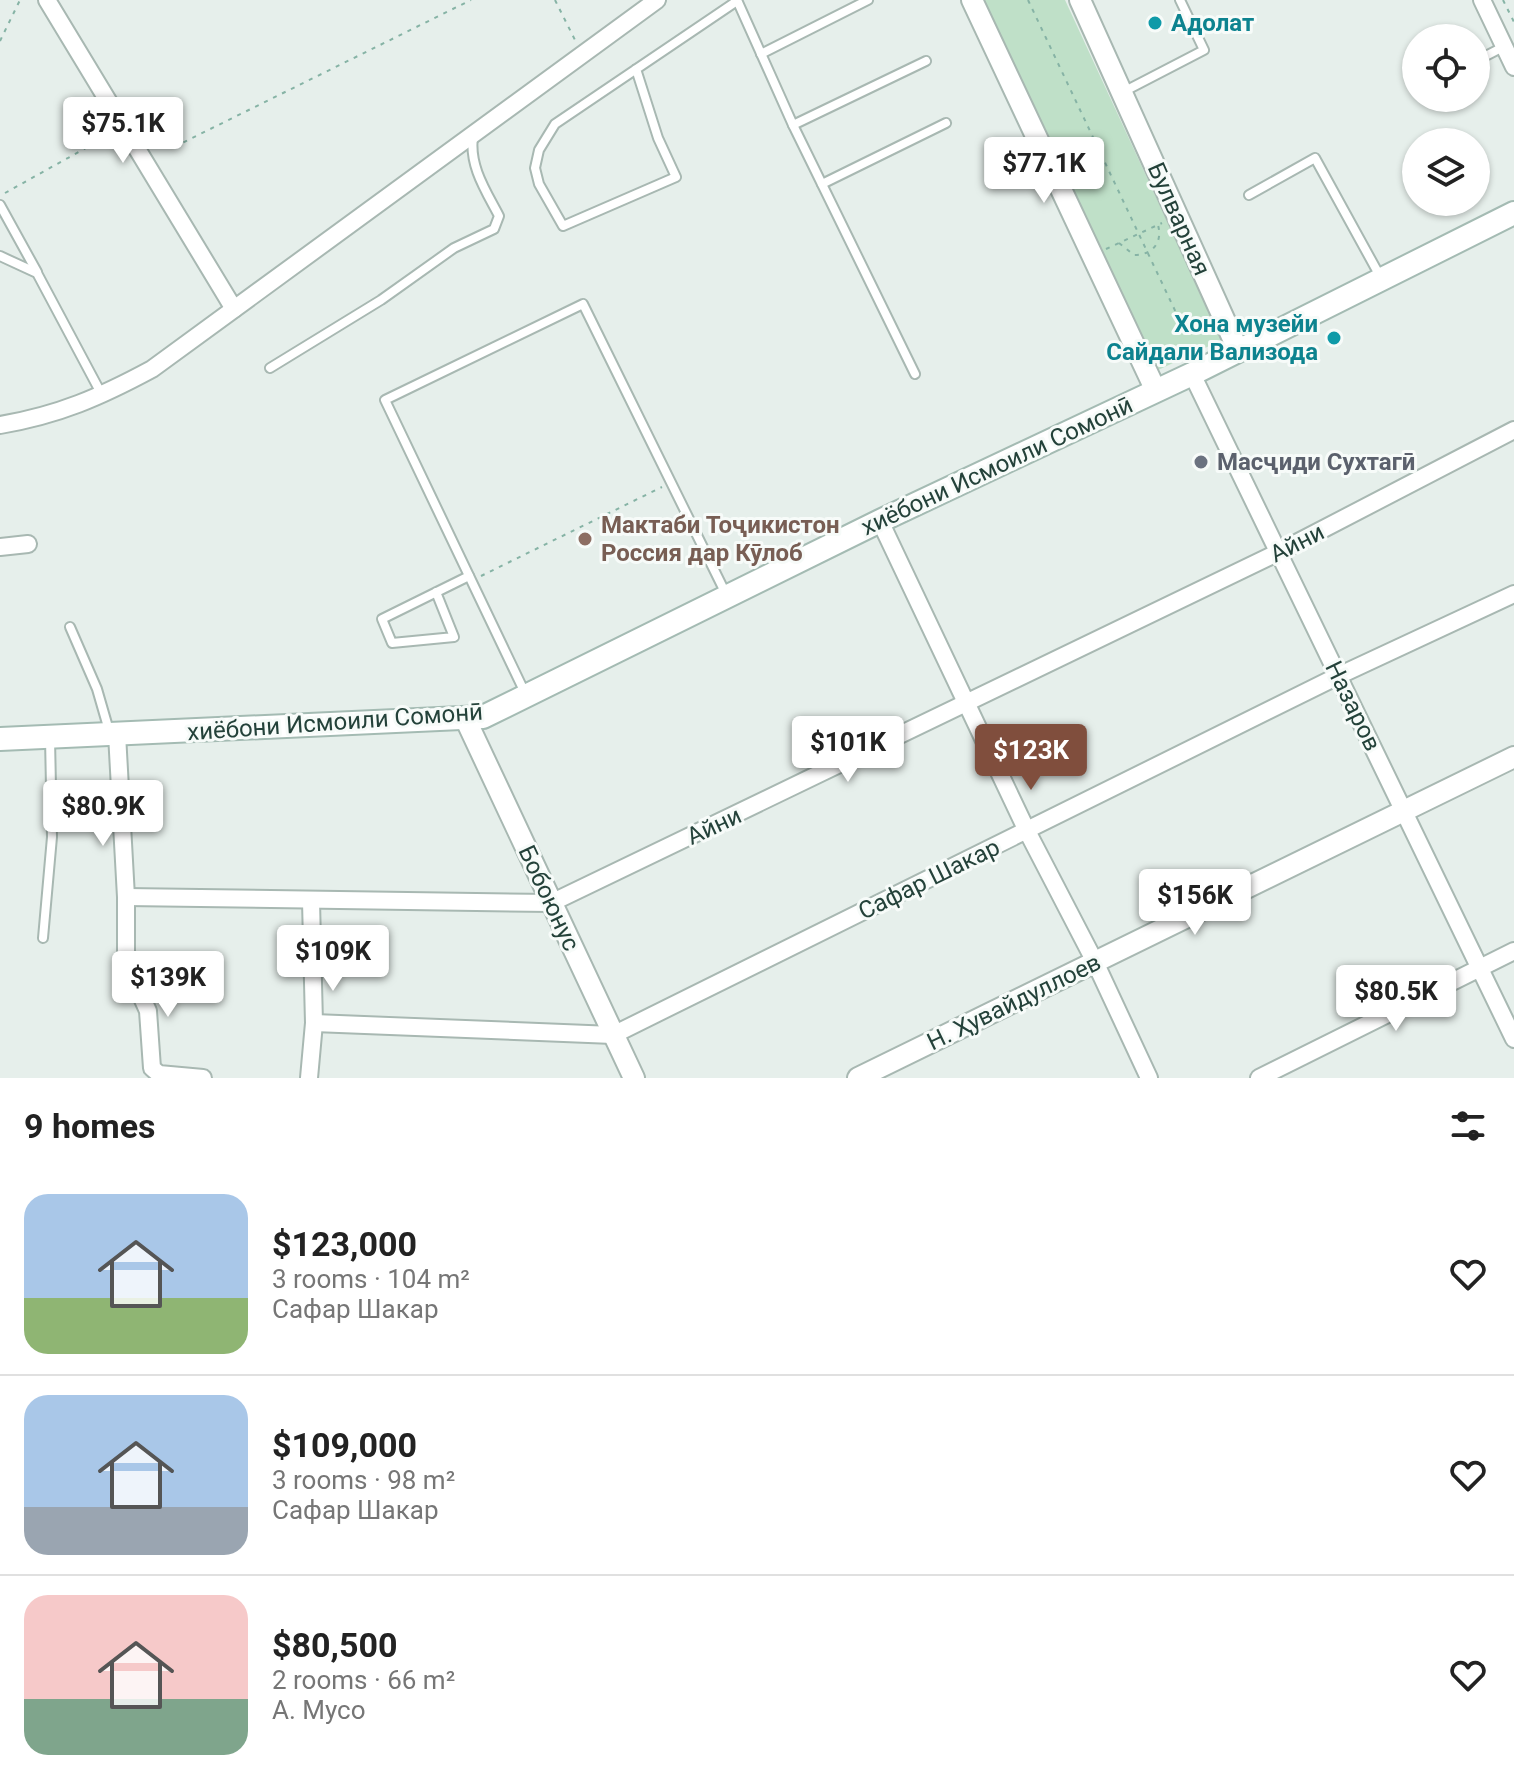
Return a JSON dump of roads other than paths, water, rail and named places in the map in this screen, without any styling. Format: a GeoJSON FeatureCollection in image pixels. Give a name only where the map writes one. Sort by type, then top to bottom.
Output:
{"type":"FeatureCollection","features":[{"type":"Feature","properties":{"kind":"main road","name":"хиёбони Исмоили Сомонӣ"},"geometry":{"type":"LineString","coordinates":[[0,739],[483,717],[880,521],[1192,374],[1514,213]]}},
{"type":"Feature","properties":{"kind":"street"},"geometry":{"type":"LineString","coordinates":[[47,0],[234,309]]}},
{"type":"Feature","properties":{"kind":"street"},"geometry":{"type":"LineString","coordinates":[[0,425],[35,419],[102,396],[152,369],[657,0]]}},
{"type":"Feature","properties":{"kind":"street"},"geometry":{"type":"LineString","coordinates":[[972,0],[1156,391]]}},
{"type":"Feature","properties":{"kind":"street","name":"Булварная"},"geometry":{"type":"LineString","coordinates":[[1080,0],[1238,350]]}},
{"type":"Feature","properties":{"kind":"street"},"geometry":{"type":"LineString","coordinates":[[1482,0],[1514,67]]}},
{"type":"Feature","properties":{"kind":"street","name":"Назаров"},"geometry":{"type":"LineString","coordinates":[[1192,374],[1514,1039]]}},
{"type":"Feature","properties":{"kind":"street","name":"Айни"},"geometry":{"type":"LineString","coordinates":[[126,897],[551,903],[1279,552],[1514,430]]}},
{"type":"Feature","properties":{"kind":"street"},"geometry":{"type":"LineString","coordinates":[[880,521],[1027,831],[1095,962],[1149,1078]]}},
{"type":"Feature","properties":{"kind":"street"},"geometry":{"type":"LineString","coordinates":[[0,547],[28,544]]}},
{"type":"Feature","properties":{"kind":"street","name":"Сафар Шакар"},"geometry":{"type":"LineString","coordinates":[[314,1023],[613,1035],[1338,676],[1514,594]]}},
{"type":"Feature","properties":{"kind":"street","name":"Бобоюнус"},"geometry":{"type":"LineString","coordinates":[[465,718],[634,1078]]}},
{"type":"Feature","properties":{"kind":"street"},"geometry":{"type":"LineString","coordinates":[[114,734],[126,897],[126,962],[148,1011],[152,1068],[159,1074],[203,1078]]}},
{"type":"Feature","properties":{"kind":"street","name":"Н. Ҳувайдуллоев"},"geometry":{"type":"LineString","coordinates":[[858,1078],[1514,757]]}},
{"type":"Feature","properties":{"kind":"street"},"geometry":{"type":"LineString","coordinates":[[309,1078],[314,1023],[311,901]]}},
{"type":"Feature","properties":{"kind":"street"},"geometry":{"type":"LineString","coordinates":[[1259,1078],[1514,951]]}},
{"type":"Feature","properties":{"kind":"lane"},"geometry":{"type":"LineString","coordinates":[[636,69],[658,138],[676,177],[563,226],[539,184],[535,168],[539,150],[555,124],[737,0],[793,125],[915,374]]}},
{"type":"Feature","properties":{"kind":"lane"},"geometry":{"type":"LineString","coordinates":[[761,54],[868,0]]}},
{"type":"Feature","properties":{"kind":"lane"},"geometry":{"type":"LineString","coordinates":[[1122,92],[1204,50],[1180,0]]}},
{"type":"Feature","properties":{"kind":"lane"},"geometry":{"type":"LineString","coordinates":[[1490,54],[1504,46]]}},
{"type":"Feature","properties":{"kind":"lane"},"geometry":{"type":"LineString","coordinates":[[793,125],[926,61]]}},
{"type":"Feature","properties":{"kind":"lane"},"geometry":{"type":"LineString","coordinates":[[822,184],[946,123]]}},
{"type":"Feature","properties":{"kind":"lane"},"geometry":{"type":"LineString","coordinates":[[270,368],[381,300],[454,248],[494,229],[499,216],[471,152],[473,132]]}},
{"type":"Feature","properties":{"kind":"lane"},"geometry":{"type":"LineString","coordinates":[[1249,195],[1315,158],[1382,279]]}},
{"type":"Feature","properties":{"kind":"lane"},"geometry":{"type":"LineString","coordinates":[[0,205],[102,396]]}},
{"type":"Feature","properties":{"kind":"lane"},"geometry":{"type":"LineString","coordinates":[[0,256],[37,273]]}},
{"type":"Feature","properties":{"kind":"lane"},"geometry":{"type":"LineString","coordinates":[[526,696],[385,400],[583,304],[727,597]]}},
{"type":"Feature","properties":{"kind":"lane"},"geometry":{"type":"LineString","coordinates":[[436,592],[454,637],[392,643],[382,619],[436,592],[470,578]]}},
{"type":"Feature","properties":{"kind":"lane"},"geometry":{"type":"LineString","coordinates":[[70,627],[114,734]]}},
{"type":"Feature","properties":{"kind":"lane"},"geometry":{"type":"LineString","coordinates":[[43,938],[52,837],[50,737]]}},
{"type":"Feature","properties":{"kind":"place","name":"Адолат"},"geometry":{"type":"Point","coordinates":[1155,23]}},
{"type":"Feature","properties":{"kind":"place","name":"Хона музейи Сайдали Вализода"},"geometry":{"type":"Point","coordinates":[1334,338]}},
{"type":"Feature","properties":{"kind":"place","name":"Масҷиди Сухтагӣ"},"geometry":{"type":"Point","coordinates":[1201,462]}},
{"type":"Feature","properties":{"kind":"place","name":"Мактаби Тоҷикистон Россия дар Кӯлоб"},"geometry":{"type":"Point","coordinates":[585,539]}}]}
